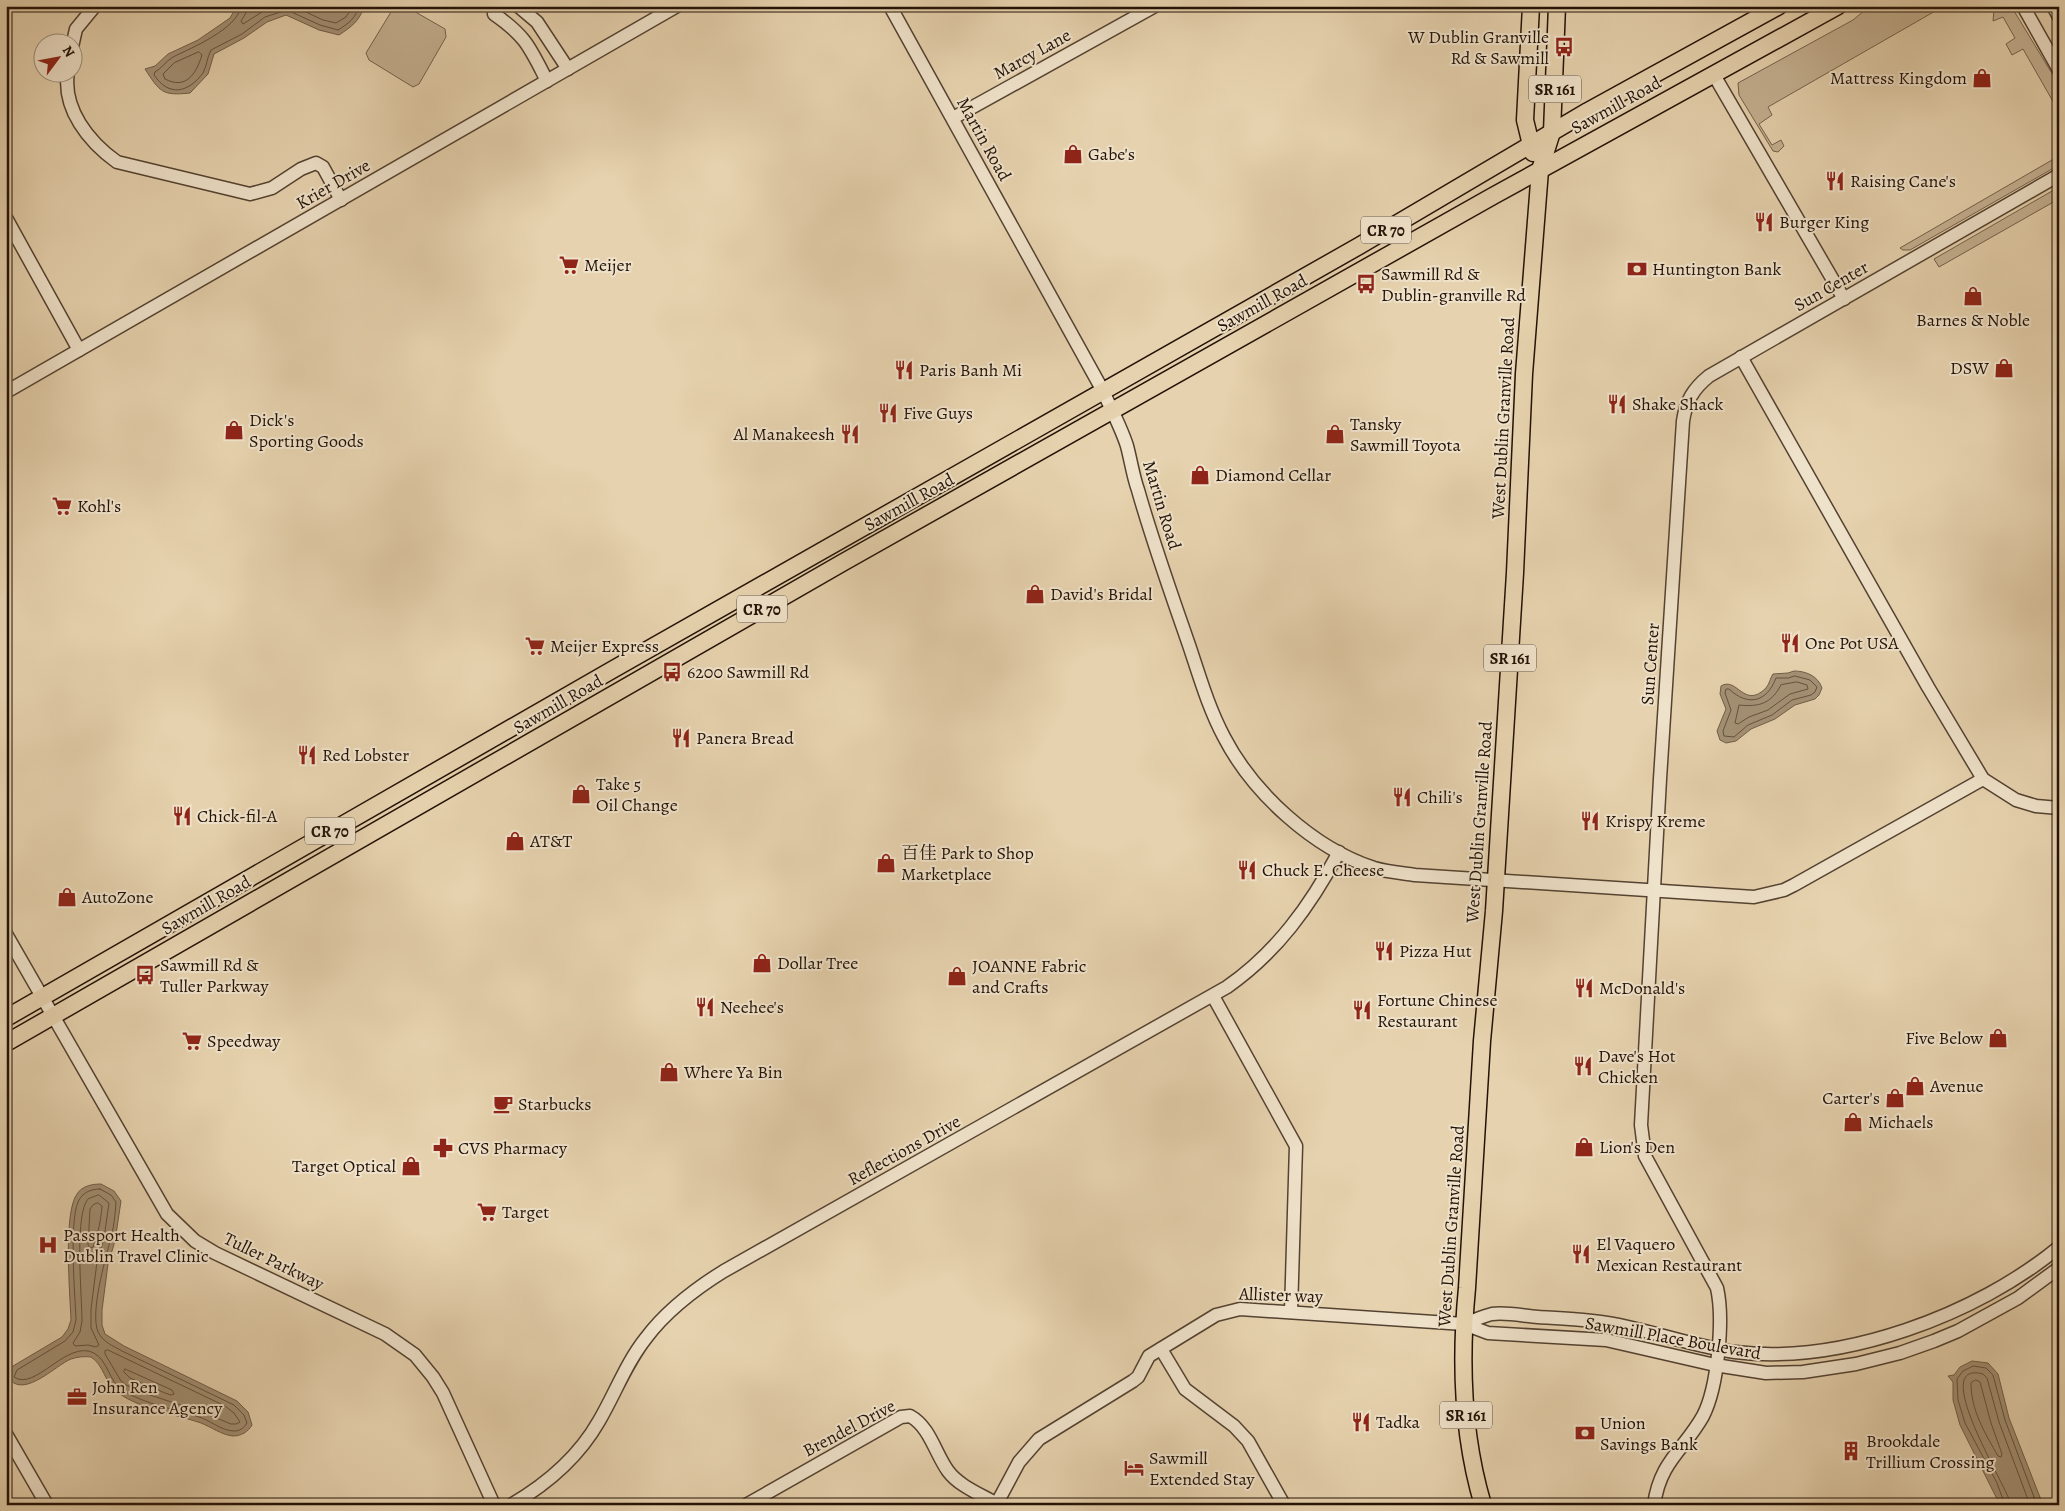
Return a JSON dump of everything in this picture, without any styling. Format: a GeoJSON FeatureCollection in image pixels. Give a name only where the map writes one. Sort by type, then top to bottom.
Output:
{"type":"FeatureCollection","features":[{"type":"Feature","properties":{"kind":"main road","name":"West Dublin Granville Road"},"geometry":{"type":"LineString","coordinates":[[1530,6],[1525,120],[1530,144],[1540,170]]}},
{"type":"Feature","properties":{"kind":"main road","name":"West Dublin Granville Road"},"geometry":{"type":"LineString","coordinates":[[1483,1505],[1472,1461],[1466,1411],[1464,1324],[1482,1041],[1496,879],[1515,573],[1524,384],[1540,170],[1552,132],[1557,6]]}},
{"type":"Feature","properties":{"kind":"main road","name":"Sawmill Road"},"geometry":{"type":"LineString","coordinates":[[6,1018],[564,697],[1350,251],[1530,144],[1779,6]]}},
{"type":"Feature","properties":{"kind":"main road","name":"Sawmill Road"},"geometry":{"type":"LineString","coordinates":[[6,1043],[685,652],[1540,170],[1838,6]]}},
{"type":"Feature","properties":{"kind":"street"},"geometry":{"type":"LineString","coordinates":[[75,32],[95,6]]}},
{"type":"Feature","properties":{"kind":"street"},"geometry":{"type":"LineString","coordinates":[[518,6],[537,22],[568,69]]}},
{"type":"Feature","properties":{"kind":"street","name":"Krier Drive"},"geometry":{"type":"LineString","coordinates":[[6,392],[677,6]]}},
{"type":"Feature","properties":{"kind":"street","name":"Martin Road"},"geometry":{"type":"LineString","coordinates":[[890,6],[1103,391],[1126,446],[1138,490],[1196,667],[1224,737],[1252,780],[1270,800],[1290,818],[1338,852],[1357,862],[1386,871],[1415,875],[1754,897],[1784,890],[1983,778]]}},
{"type":"Feature","properties":{"kind":"street","name":"Marcy Lane"},"geometry":{"type":"LineString","coordinates":[[953,118],[1155,6]]}},
{"type":"Feature","properties":{"kind":"street"},"geometry":{"type":"LineString","coordinates":[[2023,6],[2059,70]]}},
{"type":"Feature","properties":{"kind":"street"},"geometry":{"type":"LineString","coordinates":[[2053,6],[2059,17]]}},
{"type":"Feature","properties":{"kind":"street"},"geometry":{"type":"LineString","coordinates":[[495,12],[523,37],[547,81]]}},
{"type":"Feature","properties":{"kind":"street"},"geometry":{"type":"LineString","coordinates":[[1714,74],[1844,299]]}},
{"type":"Feature","properties":{"kind":"street"},"geometry":{"type":"LineString","coordinates":[[67,82],[72,106],[80,123],[100,149],[117,162],[250,194],[272,188],[301,169],[316,163],[323,167],[341,200]]}},
{"type":"Feature","properties":{"kind":"street","name":"Sun Center"},"geometry":{"type":"LineString","coordinates":[[1654,1505],[1657,1485],[1666,1468],[1696,1427],[1708,1405],[1716,1365],[1721,1304],[1709,1272],[1645,1156],[1641,1138],[1654,892],[1683,421],[1686,404],[1698,384],[1741,357],[2059,175]]}},
{"type":"Feature","properties":{"kind":"street"},"geometry":{"type":"LineString","coordinates":[[6,218],[79,350]]}},
{"type":"Feature","properties":{"kind":"street"},"geometry":{"type":"LineString","coordinates":[[1741,357],[1920,673],[1983,778],[2016,800],[2038,806],[2059,808]]}},
{"type":"Feature","properties":{"kind":"street","name":"Reflections Drive"},"geometry":{"type":"LineString","coordinates":[[511,1505],[544,1484],[573,1458],[599,1421],[635,1353],[646,1337],[675,1307],[706,1283],[1213,996],[1252,969],[1281,940],[1312,899],[1338,852]]}},
{"type":"Feature","properties":{"kind":"street"},"geometry":{"type":"LineString","coordinates":[[6,934],[42,998]]}},
{"type":"Feature","properties":{"kind":"street"},"geometry":{"type":"LineString","coordinates":[[1213,996],[1296,1146],[1291,1312]]}},
{"type":"Feature","properties":{"kind":"street","name":"Tuller Parkway"},"geometry":{"type":"LineString","coordinates":[[42,998],[157,1198],[177,1226],[195,1241],[215,1253],[385,1334],[414,1355],[430,1372],[443,1393],[494,1505]]}},
{"type":"Feature","properties":{"kind":"street","name":"Sawmill Place Boulevard"},"geometry":{"type":"LineString","coordinates":[[1464,1324],[1493,1314],[1627,1326],[1718,1348],[1756,1353],[1818,1350],[1857,1344],[1920,1324],[1970,1302],[2031,1268],[2059,1247]]}},
{"type":"Feature","properties":{"kind":"street","name":"Sawmill Place Boulevard"},"geometry":{"type":"LineString","coordinates":[[1464,1324],[1488,1333],[1606,1340],[1716,1365],[1766,1373],[1803,1372],[1856,1364],[1900,1353],[1958,1331],[2018,1298],[2059,1268]]}},
{"type":"Feature","properties":{"kind":"street","name":"Allister way"},"geometry":{"type":"LineString","coordinates":[[997,1504],[1031,1446],[1073,1417],[1129,1384],[1138,1376],[1149,1356],[1224,1312],[1240,1309],[1464,1324]]}},
{"type":"Feature","properties":{"kind":"street"},"geometry":{"type":"LineString","coordinates":[[1161,1349],[1185,1389],[1234,1426],[1248,1441],[1284,1505]]}},
{"type":"Feature","properties":{"kind":"street","name":"Brendel Drive"},"geometry":{"type":"LineString","coordinates":[[746,1505],[901,1417],[910,1416],[923,1427],[942,1462],[955,1479],[997,1504]]}},
{"type":"Feature","properties":{"kind":"street"},"geometry":{"type":"LineString","coordinates":[[6,1434],[47,1505]]}},
{"type":"Feature","properties":{"kind":"shaded area"},"geometry":{"type":"Polygon","coordinates":[[[405,6],[445,29],[446,37],[419,84],[413,87],[369,60],[366,53],[394,7],[405,6]]]}},
{"type":"Feature","properties":{"kind":"shaded area"},"geometry":{"type":"Polygon","coordinates":[[[1870,6],[1944,6],[1768,107],[1772,115],[1759,124],[1772,145],[1781,140],[1784,146],[1778,152],[1773,151],[1739,95],[1738,83],[1853,20],[1870,6]]]}},
{"type":"Feature","properties":{"kind":"shaded area"},"geometry":{"type":"Polygon","coordinates":[[[1980,6],[2011,6],[2059,85],[2059,112],[2023,49],[2012,55],[2006,44],[2015,38],[2003,17],[1993,21],[1994,10],[1980,6]]]}},
{"type":"Feature","properties":{"kind":"shaded area"},"geometry":{"type":"Polygon","coordinates":[[[2059,156],[2059,165],[1910,250],[1900,248],[2059,156]]]}},
{"type":"Feature","properties":{"kind":"shaded area"},"geometry":{"type":"Polygon","coordinates":[[[2059,187],[2059,200],[1939,267],[1934,259],[2059,187]]]}},
{"type":"Feature","properties":{"kind":"water"},"geometry":{"type":"Polygon","coordinates":[[[237,6],[364,6],[357,20],[339,35],[319,30],[286,15],[267,22],[244,38],[214,54],[208,74],[190,93],[167,93],[154,83],[145,69],[155,66],[168,54],[198,40],[230,18],[237,6]]]}},
{"type":"Feature","properties":{"kind":"water"},"geometry":{"type":"Polygon","coordinates":[[[1794,671],[1807,673],[1818,680],[1822,688],[1815,699],[1795,705],[1775,719],[1751,729],[1736,741],[1726,743],[1720,740],[1717,731],[1726,709],[1720,694],[1721,686],[1732,685],[1752,696],[1766,688],[1773,674],[1794,671]]]}},
{"type":"Feature","properties":{"kind":"water"},"geometry":{"type":"Polygon","coordinates":[[[101,1184],[114,1191],[121,1201],[115,1241],[108,1264],[102,1310],[102,1325],[105,1334],[124,1346],[237,1401],[248,1412],[252,1425],[244,1433],[233,1436],[225,1434],[201,1423],[127,1399],[110,1385],[99,1365],[91,1357],[71,1359],[41,1378],[24,1385],[10,1380],[8,1373],[13,1366],[62,1337],[68,1329],[71,1320],[69,1235],[73,1204],[77,1194],[84,1187],[101,1184]]]}},
{"type":"Feature","properties":{"kind":"water"},"geometry":{"type":"Polygon","coordinates":[[[1972,1361],[1988,1363],[1998,1374],[2009,1418],[2043,1505],[2000,1505],[1960,1425],[1953,1400],[1953,1382],[1948,1376],[1954,1375],[1960,1367],[1972,1361]]]}},
{"type":"Feature","properties":{"kind":"place","name":"W Dublin Granville Rd & Sawmill"},"geometry":{"type":"Point","coordinates":[1564,47]}},
{"type":"Feature","properties":{"kind":"place","name":"Mattress Kingdom"},"geometry":{"type":"Point","coordinates":[1982,78]}},
{"type":"Feature","properties":{"kind":"place","name":"Gabe's"},"geometry":{"type":"Point","coordinates":[1073,154]}},
{"type":"Feature","properties":{"kind":"place","name":"Raising Cane's"},"geometry":{"type":"Point","coordinates":[1835,181]}},
{"type":"Feature","properties":{"kind":"place","name":"Burger King"},"geometry":{"type":"Point","coordinates":[1764,222]}},
{"type":"Feature","properties":{"kind":"place","name":"Meijer"},"geometry":{"type":"Point","coordinates":[569,265]}},
{"type":"Feature","properties":{"kind":"place","name":"Huntington Bank"},"geometry":{"type":"Point","coordinates":[1637,269]}},
{"type":"Feature","properties":{"kind":"place","name":"Sawmill Rd & Dublin-granville Rd"},"geometry":{"type":"Point","coordinates":[1366,284]}},
{"type":"Feature","properties":{"kind":"place","name":"Barnes & Noble"},"geometry":{"type":"Point","coordinates":[1973,296]}},
{"type":"Feature","properties":{"kind":"place","name":"DSW"},"geometry":{"type":"Point","coordinates":[2004,368]}},
{"type":"Feature","properties":{"kind":"place","name":"Paris Banh Mi"},"geometry":{"type":"Point","coordinates":[904,370]}},
{"type":"Feature","properties":{"kind":"place","name":"Shake Shack"},"geometry":{"type":"Point","coordinates":[1617,404]}},
{"type":"Feature","properties":{"kind":"place","name":"Five Guys"},"geometry":{"type":"Point","coordinates":[888,413]}},
{"type":"Feature","properties":{"kind":"place","name":"Dick's Sporting Goods"},"geometry":{"type":"Point","coordinates":[234,430]}},
{"type":"Feature","properties":{"kind":"place","name":"Al Manakeesh"},"geometry":{"type":"Point","coordinates":[850,434]}},
{"type":"Feature","properties":{"kind":"place","name":"Tansky Sawmill Toyota"},"geometry":{"type":"Point","coordinates":[1335,434]}},
{"type":"Feature","properties":{"kind":"place","name":"Diamond Cellar"},"geometry":{"type":"Point","coordinates":[1200,475]}},
{"type":"Feature","properties":{"kind":"place","name":"Kohl's"},"geometry":{"type":"Point","coordinates":[62,506]}},
{"type":"Feature","properties":{"kind":"place","name":"David's Bridal"},"geometry":{"type":"Point","coordinates":[1035,594]}},
{"type":"Feature","properties":{"kind":"place","name":"One Pot USA"},"geometry":{"type":"Point","coordinates":[1790,643]}},
{"type":"Feature","properties":{"kind":"place","name":"Meijer Express"},"geometry":{"type":"Point","coordinates":[535,646]}},
{"type":"Feature","properties":{"kind":"place","name":"6200 Sawmill Rd"},"geometry":{"type":"Point","coordinates":[672,672]}},
{"type":"Feature","properties":{"kind":"place","name":"Panera Bread"},"geometry":{"type":"Point","coordinates":[681,738]}},
{"type":"Feature","properties":{"kind":"place","name":"Red Lobster"},"geometry":{"type":"Point","coordinates":[307,755]}},
{"type":"Feature","properties":{"kind":"place","name":"Take 5 Oil Change"},"geometry":{"type":"Point","coordinates":[581,794]}},
{"type":"Feature","properties":{"kind":"place","name":"Chili's"},"geometry":{"type":"Point","coordinates":[1402,797]}},
{"type":"Feature","properties":{"kind":"place","name":"Chick-fil-A"},"geometry":{"type":"Point","coordinates":[182,816]}},
{"type":"Feature","properties":{"kind":"place","name":"Krispy Kreme"},"geometry":{"type":"Point","coordinates":[1590,821]}},
{"type":"Feature","properties":{"kind":"place","name":"AT&T"},"geometry":{"type":"Point","coordinates":[515,841]}},
{"type":"Feature","properties":{"kind":"place","name":"百佳 Park to Shop Marketplace"},"geometry":{"type":"Point","coordinates":[886,863]}},
{"type":"Feature","properties":{"kind":"place","name":"Chuck E. Cheese"},"geometry":{"type":"Point","coordinates":[1247,870]}},
{"type":"Feature","properties":{"kind":"place","name":"AutoZone"},"geometry":{"type":"Point","coordinates":[67,897]}},
{"type":"Feature","properties":{"kind":"place","name":"Pizza Hut"},"geometry":{"type":"Point","coordinates":[1384,951]}},
{"type":"Feature","properties":{"kind":"place","name":"Dollar Tree"},"geometry":{"type":"Point","coordinates":[762,963]}},
{"type":"Feature","properties":{"kind":"place","name":"Sawmill Rd & Tuller Parkway"},"geometry":{"type":"Point","coordinates":[145,975]}},
{"type":"Feature","properties":{"kind":"place","name":"JOANNE Fabric and Crafts"},"geometry":{"type":"Point","coordinates":[957,976]}},
{"type":"Feature","properties":{"kind":"place","name":"McDonald's"},"geometry":{"type":"Point","coordinates":[1584,988]}},
{"type":"Feature","properties":{"kind":"place","name":"Neehee's"},"geometry":{"type":"Point","coordinates":[705,1007]}},
{"type":"Feature","properties":{"kind":"place","name":"Fortune Chinese Restaurant"},"geometry":{"type":"Point","coordinates":[1362,1010]}},
{"type":"Feature","properties":{"kind":"place","name":"Five Below"},"geometry":{"type":"Point","coordinates":[1998,1038]}},
{"type":"Feature","properties":{"kind":"place","name":"Speedway"},"geometry":{"type":"Point","coordinates":[192,1041]}},
{"type":"Feature","properties":{"kind":"place","name":"Dave's Hot Chicken"},"geometry":{"type":"Point","coordinates":[1583,1066]}},
{"type":"Feature","properties":{"kind":"place","name":"Where Ya Bin"},"geometry":{"type":"Point","coordinates":[669,1072]}},
{"type":"Feature","properties":{"kind":"place","name":"Avenue"},"geometry":{"type":"Point","coordinates":[1915,1086]}},
{"type":"Feature","properties":{"kind":"place","name":"Carter's"},"geometry":{"type":"Point","coordinates":[1895,1098]}},
{"type":"Feature","properties":{"kind":"place","name":"Starbucks"},"geometry":{"type":"Point","coordinates":[503,1104]}},
{"type":"Feature","properties":{"kind":"place","name":"Michaels"},"geometry":{"type":"Point","coordinates":[1853,1122]}},
{"type":"Feature","properties":{"kind":"place","name":"Lion's Den"},"geometry":{"type":"Point","coordinates":[1584,1147]}},
{"type":"Feature","properties":{"kind":"place","name":"CVS Pharmacy"},"geometry":{"type":"Point","coordinates":[443,1148]}},
{"type":"Feature","properties":{"kind":"place","name":"Target Optical"},"geometry":{"type":"Point","coordinates":[411,1166]}},
{"type":"Feature","properties":{"kind":"place","name":"Target"},"geometry":{"type":"Point","coordinates":[487,1212]}},
{"type":"Feature","properties":{"kind":"place","name":"Passport Health Dublin Travel Clinic"},"geometry":{"type":"Point","coordinates":[48,1245]}},
{"type":"Feature","properties":{"kind":"place","name":"El Vaquero Mexican Restaurant"},"geometry":{"type":"Point","coordinates":[1581,1254]}},
{"type":"Feature","properties":{"kind":"place","name":"John Ren Insurance Agency"},"geometry":{"type":"Point","coordinates":[77,1397]}},
{"type":"Feature","properties":{"kind":"place","name":"Tadka"},"geometry":{"type":"Point","coordinates":[1361,1422]}},
{"type":"Feature","properties":{"kind":"place","name":"Union Savings Bank"},"geometry":{"type":"Point","coordinates":[1585,1433]}},
{"type":"Feature","properties":{"kind":"place","name":"Brookdale Trillium Crossing"},"geometry":{"type":"Point","coordinates":[1851,1451]}},
{"type":"Feature","properties":{"kind":"place","name":"Sawmill Extended Stay"},"geometry":{"type":"Point","coordinates":[1134,1468]}}]}
